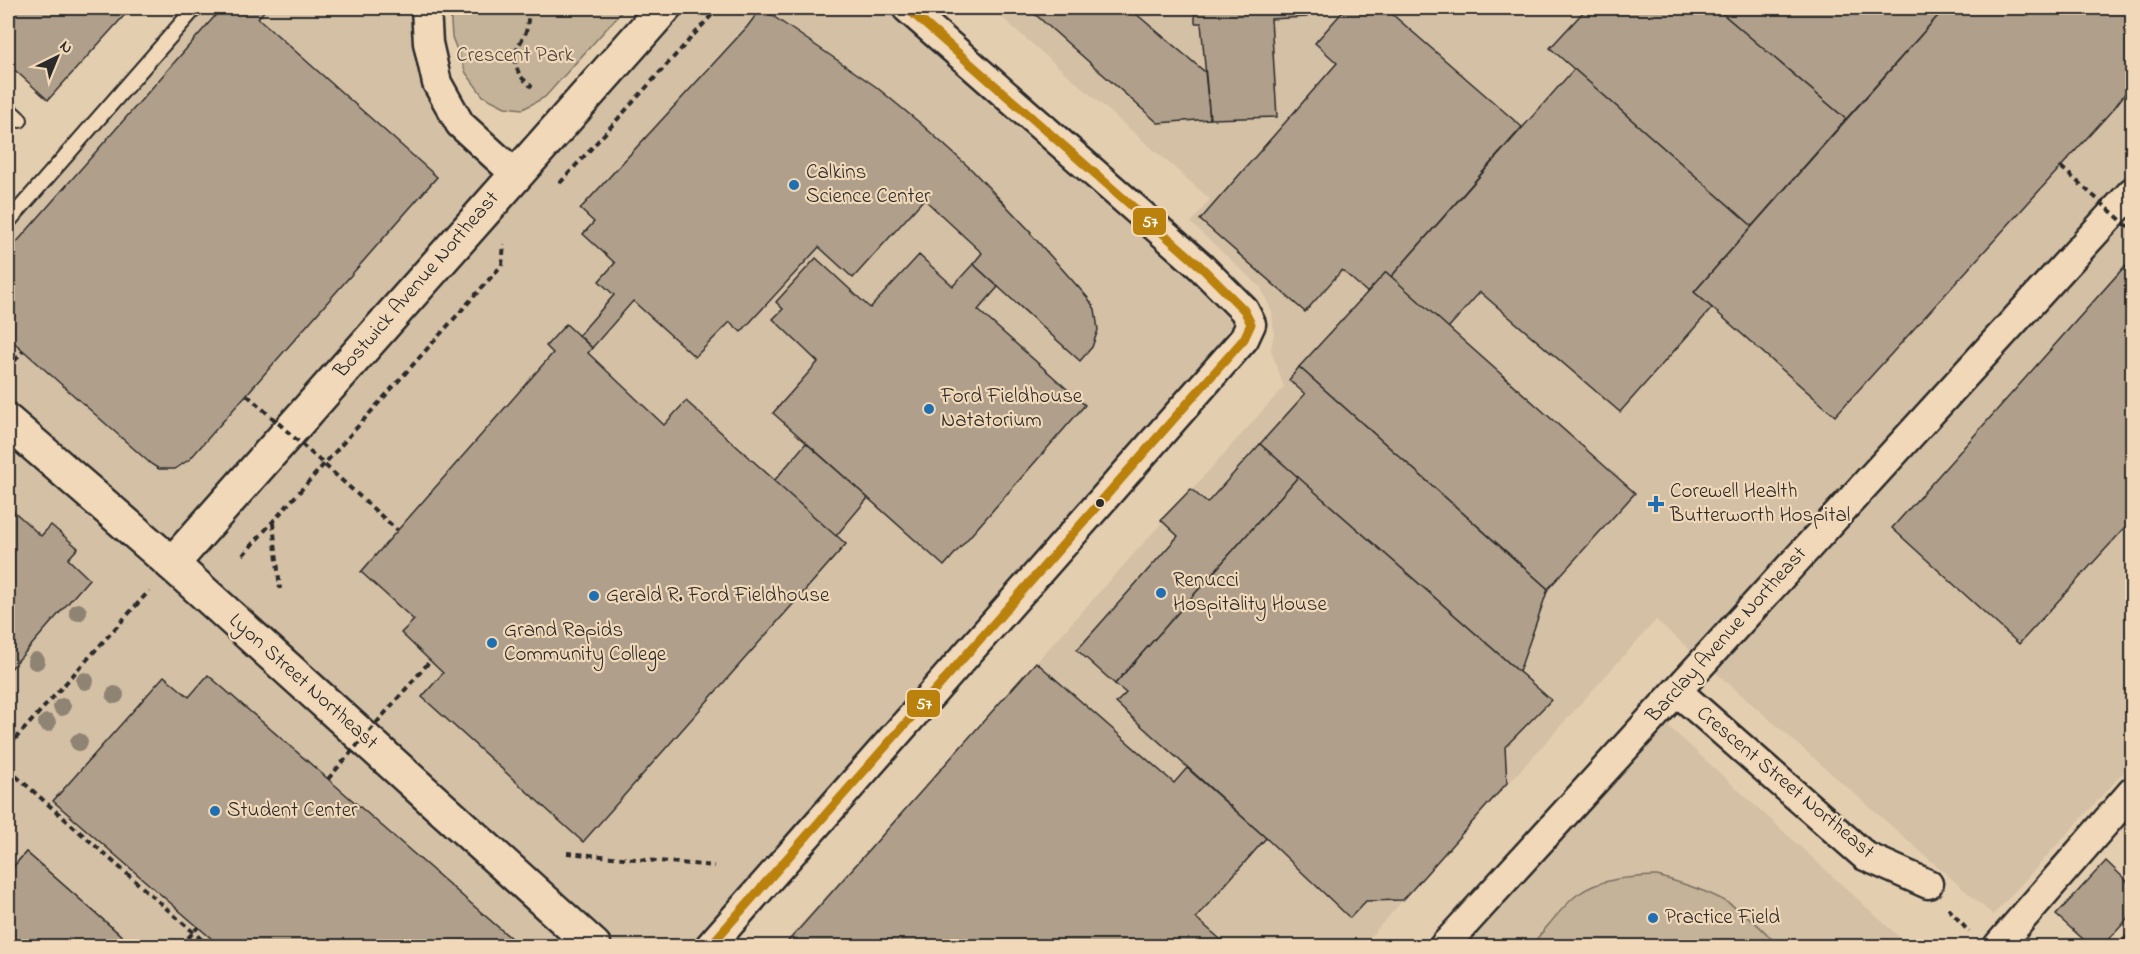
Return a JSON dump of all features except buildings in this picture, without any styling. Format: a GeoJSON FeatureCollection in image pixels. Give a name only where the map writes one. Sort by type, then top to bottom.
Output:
{"type":"FeatureCollection","features":[{"type":"Feature","properties":{"kind":"street"},"geometry":{"type":"LineString","coordinates":[[426,8],[428,43],[437,83],[460,124],[515,174]]}},
{"type":"Feature","properties":{"kind":"street","name":"Bostwick Avenue Northeast"},"geometry":{"type":"LineString","coordinates":[[172,564],[664,8]]}},
{"type":"Feature","properties":{"kind":"street"},"geometry":{"type":"LineString","coordinates":[[710,946],[1244,339],[1251,324],[1244,310],[1205,271],[907,8]]}},
{"type":"Feature","properties":{"kind":"street","name":"Barclay Avenue Northeast"},"geometry":{"type":"LineString","coordinates":[[1444,946],[2133,192]]}},
{"type":"Feature","properties":{"kind":"street","name":"Lyon Street Northeast"},"geometry":{"type":"LineString","coordinates":[[8,422],[172,564],[594,946]]}},
{"type":"Feature","properties":{"kind":"street","name":"Crescent Street Northeast"},"geometry":{"type":"LineString","coordinates":[[1677,691],[1865,856],[1928,884]]}},
{"type":"Feature","properties":{"kind":"street"},"geometry":{"type":"LineString","coordinates":[[1986,942],[2133,792]]}},
{"type":"Feature","properties":{"kind":"lane"},"geometry":{"type":"LineString","coordinates":[[8,222],[195,8]]}},
{"type":"Feature","properties":{"kind":"lane"},"geometry":{"type":"LineString","coordinates":[[8,109],[20,120]]}},
{"type":"Feature","properties":{"kind":"path"},"geometry":{"type":"LineString","coordinates":[[530,8],[526,32],[516,51],[515,64],[520,75],[532,87]]}},
{"type":"Feature","properties":{"kind":"path"},"geometry":{"type":"LineString","coordinates":[[554,190],[718,8]]}},
{"type":"Feature","properties":{"kind":"path"},"geometry":{"type":"LineString","coordinates":[[2061,167],[2133,230]]}},
{"type":"Feature","properties":{"kind":"path"},"geometry":{"type":"LineString","coordinates":[[243,555],[502,265],[504,245],[510,238]]}},
{"type":"Feature","properties":{"kind":"path"},"geometry":{"type":"LineString","coordinates":[[8,369],[23,351]]}},
{"type":"Feature","properties":{"kind":"path"},"geometry":{"type":"LineString","coordinates":[[247,395],[398,530]]}},
{"type":"Feature","properties":{"kind":"path"},"geometry":{"type":"LineString","coordinates":[[273,522],[280,589]]}},
{"type":"Feature","properties":{"kind":"path"},"geometry":{"type":"LineString","coordinates":[[8,747],[150,591]]}},
{"type":"Feature","properties":{"kind":"path"},"geometry":{"type":"LineString","coordinates":[[327,779],[430,661]]}},
{"type":"Feature","properties":{"kind":"path"},"geometry":{"type":"LineString","coordinates":[[8,769],[209,946]]}},
{"type":"Feature","properties":{"kind":"path"},"geometry":{"type":"LineString","coordinates":[[567,853],[714,866]]}},
{"type":"Feature","properties":{"kind":"path"},"geometry":{"type":"LineString","coordinates":[[1928,884],[1986,942]]}},
{"type":"Feature","properties":{"kind":"path"},"geometry":{"type":"LineString","coordinates":[[182,946],[198,927]]}},
{"type":"Feature","properties":{"kind":"shaded area","name":"Grand Rapids Community College"},"geometry":{"type":"Polygon","coordinates":[[[194,8],[426,8],[437,83],[515,174],[664,8],[907,8],[1249,317],[710,946],[8,946],[8,222],[194,8]]]}},
{"type":"Feature","properties":{"kind":"shaded area","name":"Corewell Health Butterworth Hospital"},"geometry":{"type":"Polygon","coordinates":[[[991,8],[2132,8],[2132,763],[1993,915],[1656,620],[1362,946],[781,946],[1284,387],[1271,350],[1274,333],[1272,312],[1261,288],[1191,223],[1210,199],[991,8]]]}},
{"type":"Feature","properties":{"kind":"shaded area"},"geometry":{"type":"Polygon","coordinates":[[[1655,714],[1909,946],[1444,946],[1655,714]]]}},
{"type":"Feature","properties":{"kind":"green space","name":"Crescent Park"},"geometry":{"type":"Polygon","coordinates":[[[450,8],[625,8],[545,97],[523,109],[505,107],[483,96],[466,73],[452,37],[450,8]]]}},
{"type":"Feature","properties":{"kind":"green space"},"geometry":{"type":"Polygon","coordinates":[[[1657,876],[1724,900],[1751,919],[1778,946],[1530,946],[1566,905],[1586,889],[1616,879],[1657,876]]]}},
{"type":"Feature","properties":{"kind":"transit line","name":"57"},"geometry":{"type":"LineString","coordinates":[[710,946],[1244,339],[1251,324],[1244,310],[1200,266],[907,8]]}},
{"type":"Feature","properties":{"kind":"place","name":"Calkins Science Center"},"geometry":{"type":"Point","coordinates":[794,185]}},
{"type":"Feature","properties":{"kind":"place","name":"Ford Fieldhouse Natatorium"},"geometry":{"type":"Point","coordinates":[929,409]}},
{"type":"Feature","properties":{"kind":"place","name":"Corewell Health Butterworth Hospital"},"geometry":{"type":"Point","coordinates":[1656,504]}},
{"type":"Feature","properties":{"kind":"place","name":"Renucci Hospitality House"},"geometry":{"type":"Point","coordinates":[1161,593]}},
{"type":"Feature","properties":{"kind":"place","name":"Gerald R. Ford Fieldhouse"},"geometry":{"type":"Point","coordinates":[594,596]}},
{"type":"Feature","properties":{"kind":"place","name":"Grand Rapids Community College"},"geometry":{"type":"Point","coordinates":[492,643]}},
{"type":"Feature","properties":{"kind":"place","name":"Student Center"},"geometry":{"type":"Point","coordinates":[215,811]}},
{"type":"Feature","properties":{"kind":"place","name":"Practice Field"},"geometry":{"type":"Point","coordinates":[1653,918]}}]}
